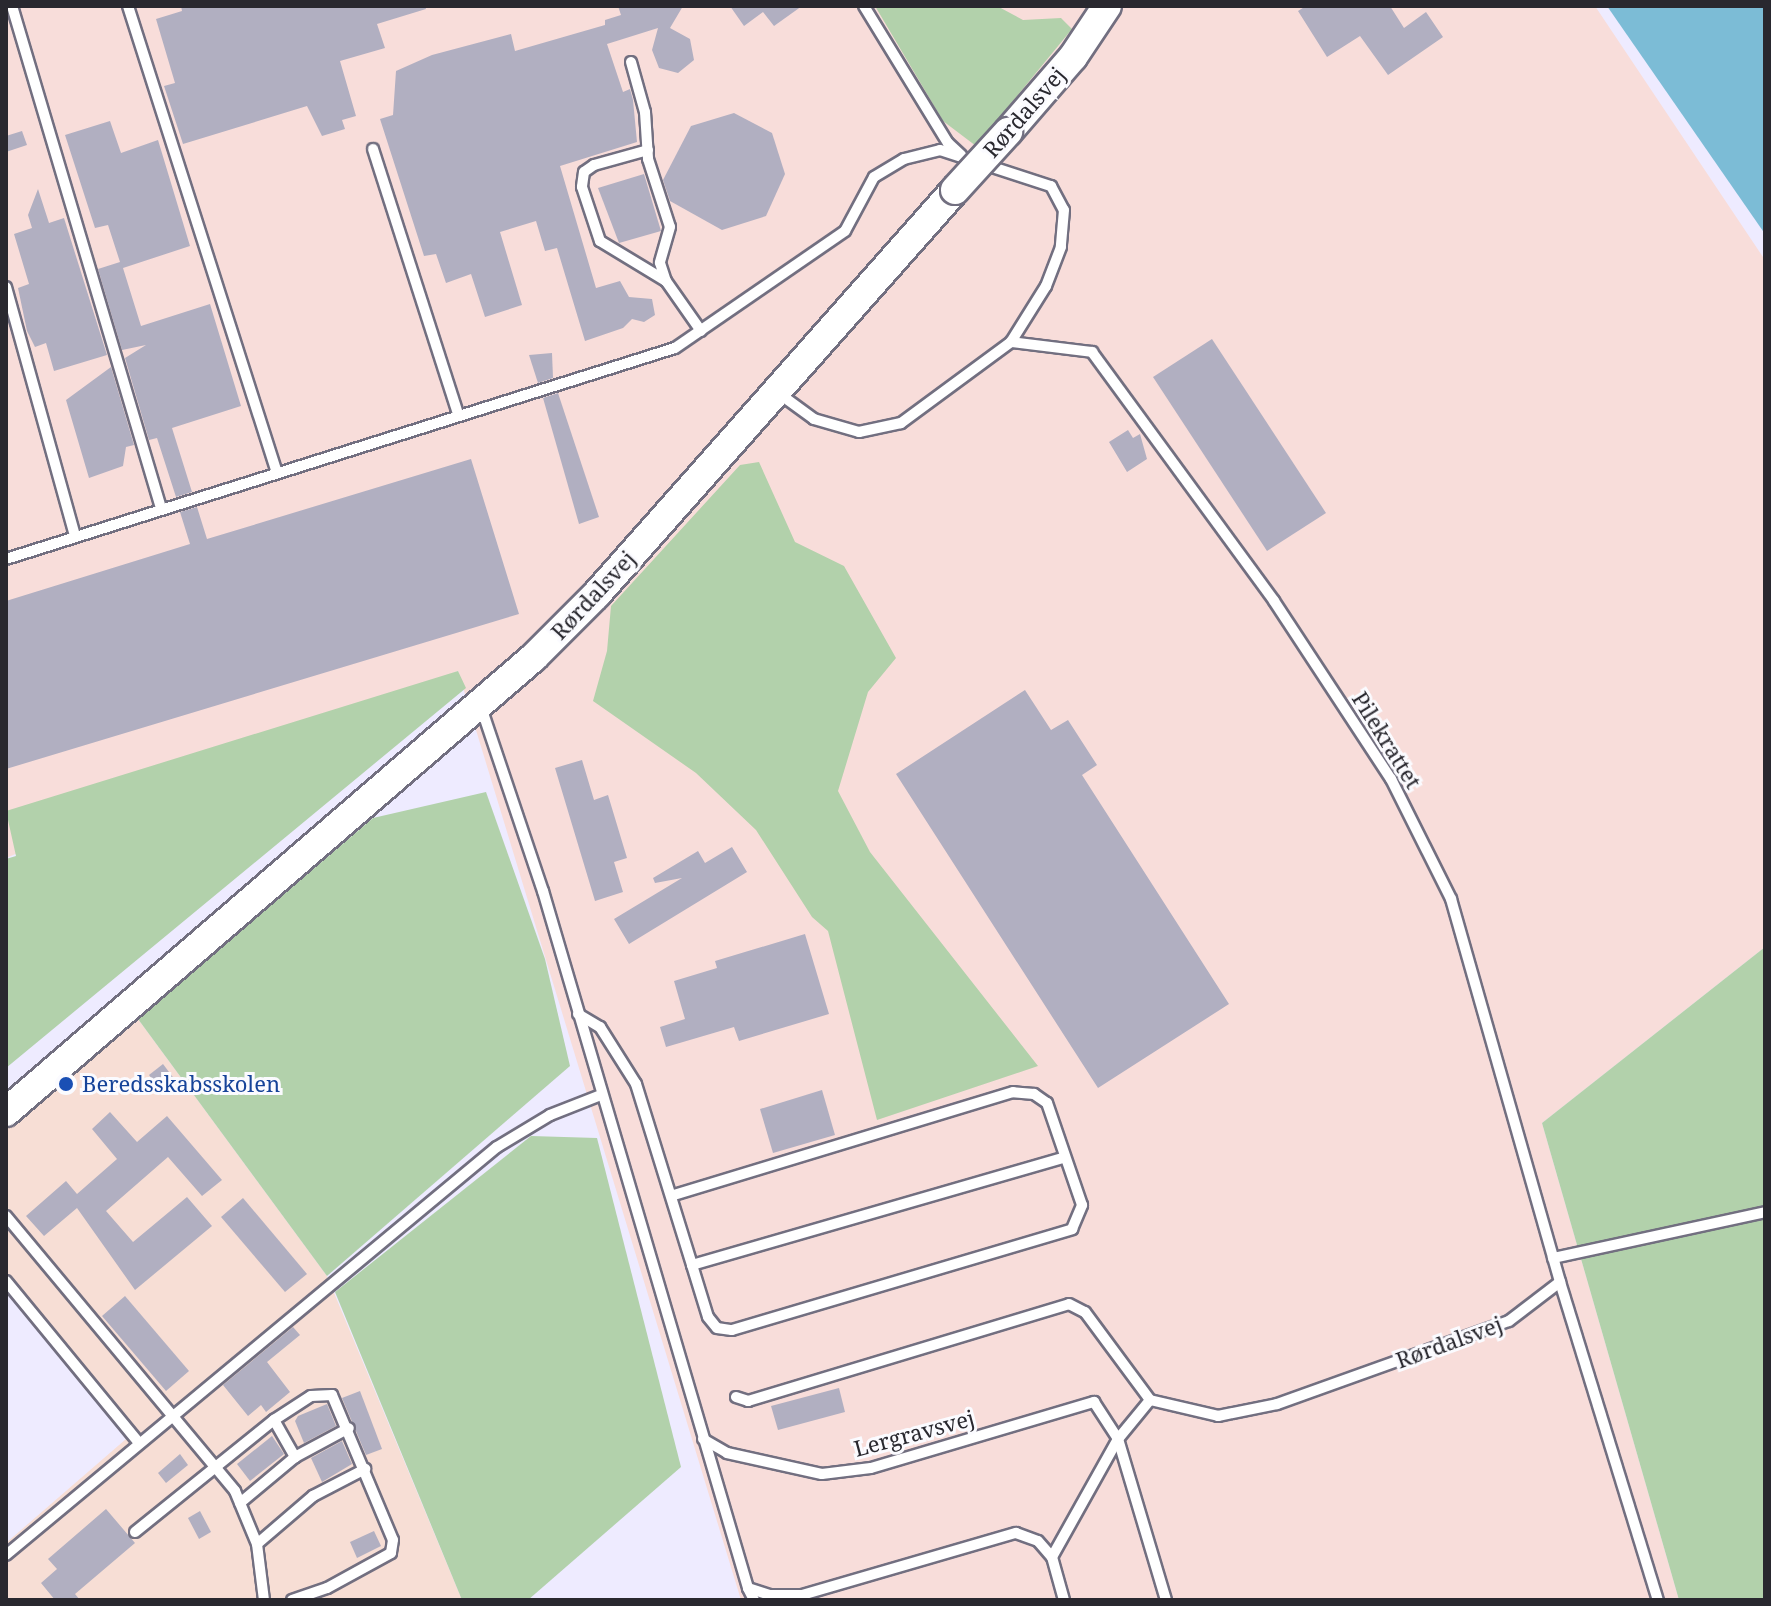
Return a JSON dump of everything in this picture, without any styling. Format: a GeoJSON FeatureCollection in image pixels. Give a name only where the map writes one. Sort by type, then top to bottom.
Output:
{"type":"FeatureCollection","features":[{"type":"Feature","properties":{"kind":"street","name":"Rørdalsvej"},"geometry":{"type":"LineString","coordinates":[[6,1112],[481,707],[596,595],[1008,132],[1073,57],[1107,6]]}},
{"type":"Feature","properties":{"kind":"lane"},"geometry":{"type":"LineString","coordinates":[[12,6],[161,508]]}},
{"type":"Feature","properties":{"kind":"lane"},"geometry":{"type":"LineString","coordinates":[[128,6],[276,470]]}},
{"type":"Feature","properties":{"kind":"lane"},"geometry":{"type":"LineString","coordinates":[[864,6],[948,143],[963,157]]}},
{"type":"Feature","properties":{"kind":"lane"},"geometry":{"type":"LineString","coordinates":[[631,62],[645,112],[648,150],[670,227],[660,263],[666,281],[701,331]]}},
{"type":"Feature","properties":{"kind":"lane"},"geometry":{"type":"LineString","coordinates":[[373,149],[458,413]]}},
{"type":"Feature","properties":{"kind":"lane"},"geometry":{"type":"LineString","coordinates":[[648,150],[594,165],[584,172],[582,187],[600,241],[666,281]]}},
{"type":"Feature","properties":{"kind":"lane"},"geometry":{"type":"LineString","coordinates":[[6,559],[276,470],[458,413],[624,367],[675,348],[845,231],[874,177],[904,159],[940,150],[1051,186],[1064,210],[1061,247],[1046,286],[1011,342],[901,423],[859,432],[814,419],[776,390]]}},
{"type":"Feature","properties":{"kind":"lane"},"geometry":{"type":"LineString","coordinates":[[6,287],[75,536]]}},
{"type":"Feature","properties":{"kind":"lane","name":"Pilekrattet"},"geometry":{"type":"LineString","coordinates":[[1011,342],[1092,352],[1274,601],[1391,779],[1451,899],[1560,1282]]}},
{"type":"Feature","properties":{"kind":"lane"},"geometry":{"type":"LineString","coordinates":[[481,707],[543,891],[703,1439],[754,1600]]}},
{"type":"Feature","properties":{"kind":"lane"},"geometry":{"type":"LineString","coordinates":[[578,1014],[600,1027],[628,1067],[708,1317],[717,1328],[732,1330],[1072,1229],[1082,1205],[1047,1103],[1034,1094],[1013,1092],[671,1196]]}},
{"type":"Feature","properties":{"kind":"lane"},"geometry":{"type":"LineString","coordinates":[[6,1555],[497,1147],[550,1115],[601,1095]]}},
{"type":"Feature","properties":{"kind":"lane"},"geometry":{"type":"LineString","coordinates":[[692,1265],[1065,1157]]}},
{"type":"Feature","properties":{"kind":"lane"},"geometry":{"type":"LineString","coordinates":[[1553,1258],[1765,1212]]}},
{"type":"Feature","properties":{"kind":"lane"},"geometry":{"type":"LineString","coordinates":[[6,1216],[173,1414],[240,1503],[257,1544],[264,1600]]}},
{"type":"Feature","properties":{"kind":"lane"},"geometry":{"type":"LineString","coordinates":[[6,1281],[139,1443]]}},
{"type":"Feature","properties":{"kind":"lane"},"geometry":{"type":"LineString","coordinates":[[1560,1282],[1658,1600]]}},
{"type":"Feature","properties":{"kind":"lane","name":"Rørdalsvej"},"geometry":{"type":"LineString","coordinates":[[1150,1400],[1218,1416],[1277,1404],[1509,1321],[1560,1282]]}},
{"type":"Feature","properties":{"kind":"lane"},"geometry":{"type":"LineString","coordinates":[[736,1397],[748,1401],[1069,1304],[1085,1312],[1150,1400],[1118,1439],[1052,1557]]}},
{"type":"Feature","properties":{"kind":"lane"},"geometry":{"type":"LineString","coordinates":[[135,1532],[214,1465],[274,1420],[323,1393],[339,1403],[393,1540],[391,1553],[327,1588],[292,1600]]}},
{"type":"Feature","properties":{"kind":"lane","name":"Lergravsvej"},"geometry":{"type":"LineString","coordinates":[[703,1439],[727,1453],[822,1474],[871,1468],[1094,1402],[1118,1439],[1166,1600]]}},
{"type":"Feature","properties":{"kind":"lane"},"geometry":{"type":"LineString","coordinates":[[274,1420],[295,1457]]}},
{"type":"Feature","properties":{"kind":"lane"},"geometry":{"type":"LineString","coordinates":[[240,1503],[295,1457],[349,1428]]}},
{"type":"Feature","properties":{"kind":"lane"},"geometry":{"type":"LineString","coordinates":[[257,1544],[313,1496],[365,1469]]}},
{"type":"Feature","properties":{"kind":"lane"},"geometry":{"type":"LineString","coordinates":[[748,1588],[769,1595],[802,1595],[1016,1533],[1038,1541],[1052,1557],[1064,1600]]}},
{"type":"Feature","properties":{"kind":"shaded area"},"geometry":{"type":"Polygon","coordinates":[[[6,6],[1595,6],[1765,260],[1765,947],[1542,1123],[1679,1600],[741,1600],[458,671],[6,858],[6,6]]]}},
{"type":"Feature","properties":{"kind":"shaded area"},"geometry":{"type":"Polygon","coordinates":[[[138,1019],[327,1276],[462,1600],[6,1600],[6,1543],[126,1439],[6,1289],[6,1130],[138,1019]]]}},
{"type":"Feature","properties":{"kind":"green space"},"geometry":{"type":"Polygon","coordinates":[[[875,6],[997,6],[1023,20],[1061,18],[1072,29],[976,146],[943,121],[875,6]]]}},
{"type":"Feature","properties":{"kind":"green space"},"geometry":{"type":"Polygon","coordinates":[[[759,462],[795,542],[844,566],[896,658],[868,692],[838,791],[870,852],[1038,1066],[877,1120],[828,931],[812,917],[756,830],[696,773],[593,701],[607,651],[611,606],[740,465],[759,462]]]}},
{"type":"Feature","properties":{"kind":"green space"},"geometry":{"type":"Polygon","coordinates":[[[458,671],[466,688],[6,1068],[6,859],[16,856],[6,811],[458,671]]]}},
{"type":"Feature","properties":{"kind":"green space"},"geometry":{"type":"Polygon","coordinates":[[[486,792],[545,959],[570,1066],[327,1276],[138,1019],[373,818],[486,792]]]}},
{"type":"Feature","properties":{"kind":"green space"},"geometry":{"type":"Polygon","coordinates":[[[1765,947],[1765,1600],[1679,1600],[1542,1123],[1765,947]]]}},
{"type":"Feature","properties":{"kind":"green space"},"geometry":{"type":"Polygon","coordinates":[[[531,1136],[597,1138],[681,1467],[528,1600],[462,1600],[335,1292],[531,1136]]]}},
{"type":"Feature","properties":{"kind":"water"},"geometry":{"type":"Polygon","coordinates":[[[1607,6],[1765,6],[1765,234],[1607,6]]]}},
{"type":"Feature","properties":{"kind":"building"},"geometry":{"type":"Polygon","coordinates":[[[181,6],[425,6],[426,9],[377,24],[385,48],[340,61],[356,116],[342,120],[345,129],[322,136],[307,106],[183,144],[164,86],[175,83],[156,19],[182,11],[181,6]]]}},
{"type":"Feature","properties":{"kind":"building"},"geometry":{"type":"Polygon","coordinates":[[[618,6],[683,6],[670,28],[690,39],[694,60],[678,73],[659,68],[652,50],[658,28],[607,44],[623,92],[630,89],[637,142],[560,166],[596,288],[620,281],[629,297],[652,299],[655,315],[644,322],[632,319],[623,328],[585,341],[557,248],[545,251],[536,221],[500,232],[522,305],[485,317],[471,274],[446,283],[436,254],[424,256],[380,119],[393,115],[396,71],[432,55],[511,34],[515,51],[605,25],[605,20],[621,15],[618,6]]]}},
{"type":"Feature","properties":{"kind":"building"},"geometry":{"type":"Polygon","coordinates":[[[730,6],[802,6],[774,26],[763,12],[744,26],[730,6]]]}},
{"type":"Feature","properties":{"kind":"building"},"geometry":{"type":"Polygon","coordinates":[[[1306,6],[1390,6],[1404,28],[1426,12],[1443,37],[1388,75],[1360,36],[1327,57],[1298,11],[1306,6]]]}},
{"type":"Feature","properties":{"kind":"building"},"geometry":{"type":"Polygon","coordinates":[[[734,113],[772,133],[785,174],[766,216],[722,230],[670,201],[663,180],[691,126],[734,113]]]}},
{"type":"Feature","properties":{"kind":"building"},"geometry":{"type":"Polygon","coordinates":[[[110,121],[121,153],[158,140],[190,246],[123,268],[141,326],[210,304],[241,406],[172,428],[192,492],[176,497],[157,438],[149,440],[125,358],[146,345],[122,350],[98,269],[120,262],[108,225],[95,228],[65,135],[110,121]]]}},
{"type":"Feature","properties":{"kind":"building"},"geometry":{"type":"Polygon","coordinates":[[[22,131],[27,145],[6,152],[6,136],[22,131]]]}},
{"type":"Feature","properties":{"kind":"building"},"geometry":{"type":"Polygon","coordinates":[[[644,174],[661,231],[619,243],[598,188],[644,174]]]}},
{"type":"Feature","properties":{"kind":"building"},"geometry":{"type":"Polygon","coordinates":[[[38,189],[49,223],[64,218],[107,355],[54,371],[46,343],[35,347],[27,331],[18,288],[29,284],[14,234],[32,228],[28,215],[38,189]]]}},
{"type":"Feature","properties":{"kind":"building"},"geometry":{"type":"Polygon","coordinates":[[[1212,339],[1326,513],[1267,551],[1153,377],[1212,339]]]}},
{"type":"Feature","properties":{"kind":"building"},"geometry":{"type":"Polygon","coordinates":[[[552,353],[553,378],[538,383],[529,355],[552,353]]]}},
{"type":"Feature","properties":{"kind":"building"},"geometry":{"type":"Polygon","coordinates":[[[111,367],[134,445],[126,447],[123,466],[89,478],[66,400],[111,367]]]}},
{"type":"Feature","properties":{"kind":"building"},"geometry":{"type":"Polygon","coordinates":[[[558,393],[599,517],[579,524],[543,398],[558,393]]]}},
{"type":"Feature","properties":{"kind":"building"},"geometry":{"type":"Polygon","coordinates":[[[1128,430],[1133,438],[1140,434],[1147,459],[1127,472],[1109,442],[1128,430]]]}},
{"type":"Feature","properties":{"kind":"building"},"geometry":{"type":"Polygon","coordinates":[[[471,459],[519,614],[6,769],[6,601],[190,544],[180,512],[197,507],[207,539],[471,459]]]}},
{"type":"Feature","properties":{"kind":"building"},"geometry":{"type":"Polygon","coordinates":[[[1025,690],[1051,730],[1068,720],[1097,765],[1082,775],[1229,1004],[1098,1088],[896,774],[1025,690]]]}},
{"type":"Feature","properties":{"kind":"building"},"geometry":{"type":"Polygon","coordinates":[[[582,760],[594,800],[608,795],[627,858],[614,862],[623,892],[595,901],[555,768],[582,760]]]}},
{"type":"Feature","properties":{"kind":"building"},"geometry":{"type":"Polygon","coordinates":[[[732,847],[747,872],[629,944],[614,919],[682,878],[655,883],[653,878],[698,851],[705,863],[732,847]]]}},
{"type":"Feature","properties":{"kind":"building"},"geometry":{"type":"Polygon","coordinates":[[[805,934],[829,1014],[739,1041],[734,1027],[666,1047],[660,1027],[685,1019],[674,981],[717,968],[715,961],[805,934]]]}},
{"type":"Feature","properties":{"kind":"building"},"geometry":{"type":"Polygon","coordinates":[[[163,1064],[175,1080],[161,1091],[149,1075],[163,1064]]]}},
{"type":"Feature","properties":{"kind":"building"},"geometry":{"type":"Polygon","coordinates":[[[822,1090],[835,1135],[773,1153],[760,1109],[822,1090]]]}},
{"type":"Feature","properties":{"kind":"building"},"geometry":{"type":"Polygon","coordinates":[[[110,1112],[137,1142],[167,1116],[222,1180],[202,1196],[168,1157],[106,1211],[133,1242],[187,1197],[212,1226],[135,1290],[77,1208],[44,1236],[26,1216],[66,1181],[77,1194],[117,1159],[92,1129],[110,1112]]]}},
{"type":"Feature","properties":{"kind":"building"},"geometry":{"type":"Polygon","coordinates":[[[243,1198],[307,1274],[285,1292],[221,1217],[243,1198]]]}},
{"type":"Feature","properties":{"kind":"building"},"geometry":{"type":"Polygon","coordinates":[[[125,1296],[189,1371],[166,1391],[102,1316],[125,1296]]]}},
{"type":"Feature","properties":{"kind":"building"},"geometry":{"type":"Polygon","coordinates":[[[293,1327],[300,1335],[267,1362],[290,1392],[266,1412],[261,1405],[248,1416],[223,1385],[293,1327]]]}},
{"type":"Feature","properties":{"kind":"building"},"geometry":{"type":"Polygon","coordinates":[[[839,1388],[845,1412],[778,1430],[771,1406],[839,1388]]]}},
{"type":"Feature","properties":{"kind":"building"},"geometry":{"type":"Polygon","coordinates":[[[360,1391],[382,1449],[366,1455],[342,1398],[360,1391]]]}},
{"type":"Feature","properties":{"kind":"building"},"geometry":{"type":"Polygon","coordinates":[[[327,1404],[336,1426],[304,1443],[295,1421],[298,1416],[327,1404]]]}},
{"type":"Feature","properties":{"kind":"building"},"geometry":{"type":"Polygon","coordinates":[[[272,1436],[284,1454],[250,1481],[237,1464],[272,1436]]]}},
{"type":"Feature","properties":{"kind":"building"},"geometry":{"type":"Polygon","coordinates":[[[342,1441],[352,1464],[322,1482],[311,1458],[342,1441]]]}},
{"type":"Feature","properties":{"kind":"building"},"geometry":{"type":"Polygon","coordinates":[[[180,1454],[188,1465],[166,1483],[158,1473],[180,1454]]]}},
{"type":"Feature","properties":{"kind":"building"},"geometry":{"type":"Polygon","coordinates":[[[106,1509],[135,1543],[75,1594],[80,1600],[55,1600],[41,1583],[57,1569],[48,1559],[106,1509]]]}},
{"type":"Feature","properties":{"kind":"building"},"geometry":{"type":"Polygon","coordinates":[[[200,1511],[211,1532],[199,1539],[188,1518],[200,1511]]]}},
{"type":"Feature","properties":{"kind":"building"},"geometry":{"type":"Polygon","coordinates":[[[374,1531],[381,1546],[357,1558],[350,1542],[374,1531]]]}},
{"type":"Feature","properties":{"kind":"place","name":"Beredsskabsskolen"},"geometry":{"type":"Point","coordinates":[66,1084]}}]}
